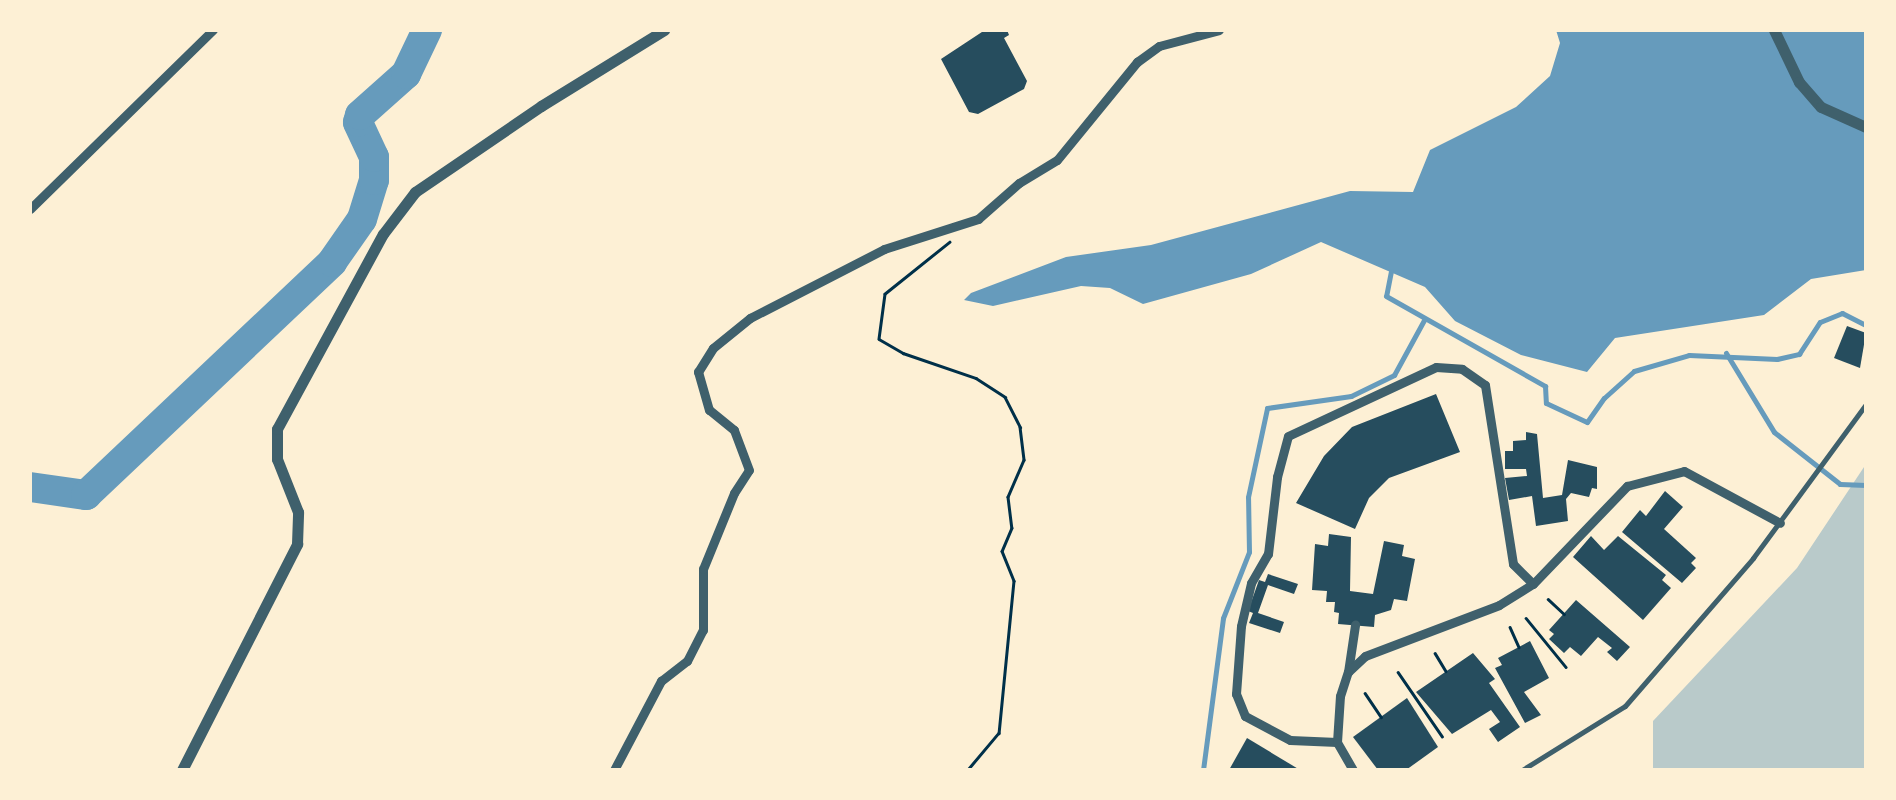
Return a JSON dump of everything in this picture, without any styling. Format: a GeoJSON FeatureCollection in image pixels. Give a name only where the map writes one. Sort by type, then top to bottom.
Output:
{"type":"FeatureCollection","features":[{"type":"Feature","properties":{"kind":"street"},"geometry":{"type":"LineString","coordinates":[[30,209],[212,30]]}},
{"type":"Feature","properties":{"kind":"street"},"geometry":{"type":"LineString","coordinates":[[182,770],[297,544],[298,512],[277,460],[277,429],[383,234],[415,192],[541,106],[664,30]]}},
{"type":"Feature","properties":{"kind":"street"},"geometry":{"type":"LineString","coordinates":[[614,770],[661,681],[688,661],[703,630],[703,569],[734,494],[749,470],[734,430],[709,410],[698,372],[713,348],[750,318],[884,249],[978,218],[1019,183],[1057,160],[1137,62],[1159,46],[1219,30]]}},
{"type":"Feature","properties":{"kind":"street"},"geometry":{"type":"LineString","coordinates":[[1774,30],[1799,82],[1820,107],[1866,127]]}},
{"type":"Feature","properties":{"kind":"street"},"geometry":{"type":"LineString","coordinates":[[1336,742],[1290,740],[1244,716],[1236,694],[1241,626],[1250,584],[1268,554],[1276,477],[1288,436],[1436,367],[1462,369],[1485,384],[1513,564],[1532,584]]}},
{"type":"Feature","properties":{"kind":"street"},"geometry":{"type":"LineString","coordinates":[[1348,672],[1365,656],[1498,605],[1532,584],[1616,496],[1649,478],[1684,471],[1780,523]]}},
{"type":"Feature","properties":{"kind":"street"},"geometry":{"type":"LineString","coordinates":[[1353,770],[1336,742],[1340,696],[1355,626]]}},
{"type":"Feature","properties":{"kind":"lane"},"geometry":{"type":"LineString","coordinates":[[1522,770],[1625,706],[1780,523],[1866,404]]}},
{"type":"Feature","properties":{"kind":"path"},"geometry":{"type":"LineString","coordinates":[[968,770],[999,733],[1014,580],[1002,551],[1012,528],[1008,498],[1024,460],[1020,428],[1005,396],[976,378],[903,353],[878,339],[885,294],[978,218]]}},
{"type":"Feature","properties":{"kind":"path"},"geometry":{"type":"LineString","coordinates":[[1548,599],[1564,614]]}},
{"type":"Feature","properties":{"kind":"path"},"geometry":{"type":"LineString","coordinates":[[1526,618],[1566,668]]}},
{"type":"Feature","properties":{"kind":"path"},"geometry":{"type":"LineString","coordinates":[[1510,628],[1519,647]]}},
{"type":"Feature","properties":{"kind":"path"},"geometry":{"type":"LineString","coordinates":[[1435,653],[1446,671]]}},
{"type":"Feature","properties":{"kind":"path"},"geometry":{"type":"LineString","coordinates":[[1398,672],[1442,736]]}},
{"type":"Feature","properties":{"kind":"path"},"geometry":{"type":"LineString","coordinates":[[1364,693],[1381,716]]}},
{"type":"Feature","properties":{"kind":"shaded area"},"geometry":{"type":"Polygon","coordinates":[[[1866,464],[1866,770],[1653,770],[1653,721],[1797,568],[1866,464]]]}},
{"type":"Feature","properties":{"kind":"water"},"geometry":{"type":"Polygon","coordinates":[[[1556,30],[1866,30],[1866,270],[1811,279],[1764,315],[1615,338],[1587,372],[1521,355],[1455,321],[1425,287],[1321,242],[1251,274],[1143,304],[1110,288],[1081,286],[993,306],[964,300],[971,293],[1066,257],[1151,245],[1350,191],[1413,192],[1430,150],[1516,107],[1550,76],[1560,43],[1556,30]]]}},
{"type":"Feature","properties":{"kind":"building"},"geometry":{"type":"Polygon","coordinates":[[[985,30],[1007,30],[1009,35],[1004,38],[1027,81],[1024,89],[978,114],[969,112],[941,59],[985,30]]]}},
{"type":"Feature","properties":{"kind":"building"},"geometry":{"type":"Polygon","coordinates":[[[1847,326],[1866,333],[1860,368],[1834,358],[1847,326]]]}},
{"type":"Feature","properties":{"kind":"building"},"geometry":{"type":"Polygon","coordinates":[[[1436,394],[1460,452],[1389,478],[1369,498],[1355,529],[1296,503],[1324,456],[1352,427],[1436,394]]]}},
{"type":"Feature","properties":{"kind":"building"},"geometry":{"type":"Polygon","coordinates":[[[1526,432],[1537,434],[1543,498],[1562,495],[1568,460],[1597,467],[1597,489],[1592,488],[1589,497],[1571,493],[1566,499],[1568,521],[1536,526],[1532,496],[1509,500],[1505,478],[1527,476],[1526,469],[1505,469],[1505,451],[1513,451],[1513,441],[1526,440],[1526,432]]]}},
{"type":"Feature","properties":{"kind":"building"},"geometry":{"type":"Polygon","coordinates":[[[1665,491],[1683,507],[1664,529],[1696,558],[1691,563],[1696,568],[1682,583],[1622,532],[1640,510],[1646,516],[1665,491]]]}},
{"type":"Feature","properties":{"kind":"building"},"geometry":{"type":"Polygon","coordinates":[[[1329,534],[1351,537],[1350,591],[1373,594],[1384,541],[1404,545],[1402,556],[1415,559],[1407,601],[1394,599],[1391,610],[1375,615],[1374,627],[1338,624],[1335,602],[1326,602],[1327,591],[1312,590],[1315,544],[1328,546],[1329,534]]]}},
{"type":"Feature","properties":{"kind":"building"},"geometry":{"type":"Polygon","coordinates":[[[1591,536],[1604,550],[1618,536],[1666,575],[1662,580],[1671,588],[1643,620],[1573,557],[1591,536]]]}},
{"type":"Feature","properties":{"kind":"building"},"geometry":{"type":"Polygon","coordinates":[[[1268,574],[1298,584],[1294,594],[1268,585],[1258,613],[1284,622],[1280,633],[1249,623],[1253,613],[1248,611],[1259,580],[1265,582],[1268,574]]]}},
{"type":"Feature","properties":{"kind":"building"},"geometry":{"type":"Polygon","coordinates":[[[1576,600],[1630,647],[1617,661],[1607,652],[1612,648],[1598,637],[1581,656],[1570,647],[1564,653],[1549,639],[1554,634],[1549,630],[1576,600]]]}},
{"type":"Feature","properties":{"kind":"building"},"geometry":{"type":"Polygon","coordinates":[[[1530,641],[1549,678],[1524,692],[1541,715],[1525,723],[1495,668],[1502,665],[1498,658],[1530,641]]]}},
{"type":"Feature","properties":{"kind":"building"},"geometry":{"type":"Polygon","coordinates":[[[1473,653],[1495,679],[1489,683],[1520,727],[1498,742],[1489,729],[1500,722],[1491,710],[1452,734],[1416,692],[1473,653]]]}},
{"type":"Feature","properties":{"kind":"building"},"geometry":{"type":"Polygon","coordinates":[[[1407,698],[1438,747],[1406,770],[1378,770],[1353,737],[1407,698]]]}},
{"type":"Feature","properties":{"kind":"building"},"geometry":{"type":"Polygon","coordinates":[[[1247,738],[1300,770],[1229,770],[1247,738]]]}},
{"type":"Feature","properties":{"kind":"waterway"},"geometry":{"type":"LineString","coordinates":[[30,487],[86,495],[332,262],[362,219],[374,180],[374,157],[358,122],[360,115],[406,74],[427,30]]}},
{"type":"Feature","properties":{"kind":"waterway"},"geometry":{"type":"LineString","coordinates":[[1391,271],[1386,296],[1545,386],[1546,403],[1587,422],[1604,398],[1634,371],[1689,355],[1777,359],[1799,354],[1820,322],[1842,313],[1866,325]]}},
{"type":"Feature","properties":{"kind":"waterway"},"geometry":{"type":"LineString","coordinates":[[1203,770],[1223,618],[1249,552],[1248,497],[1267,408],[1351,396],[1394,375],[1424,320]]}},
{"type":"Feature","properties":{"kind":"waterway"},"geometry":{"type":"LineString","coordinates":[[1726,353],[1774,432],[1840,484],[1866,485]]}}]}
